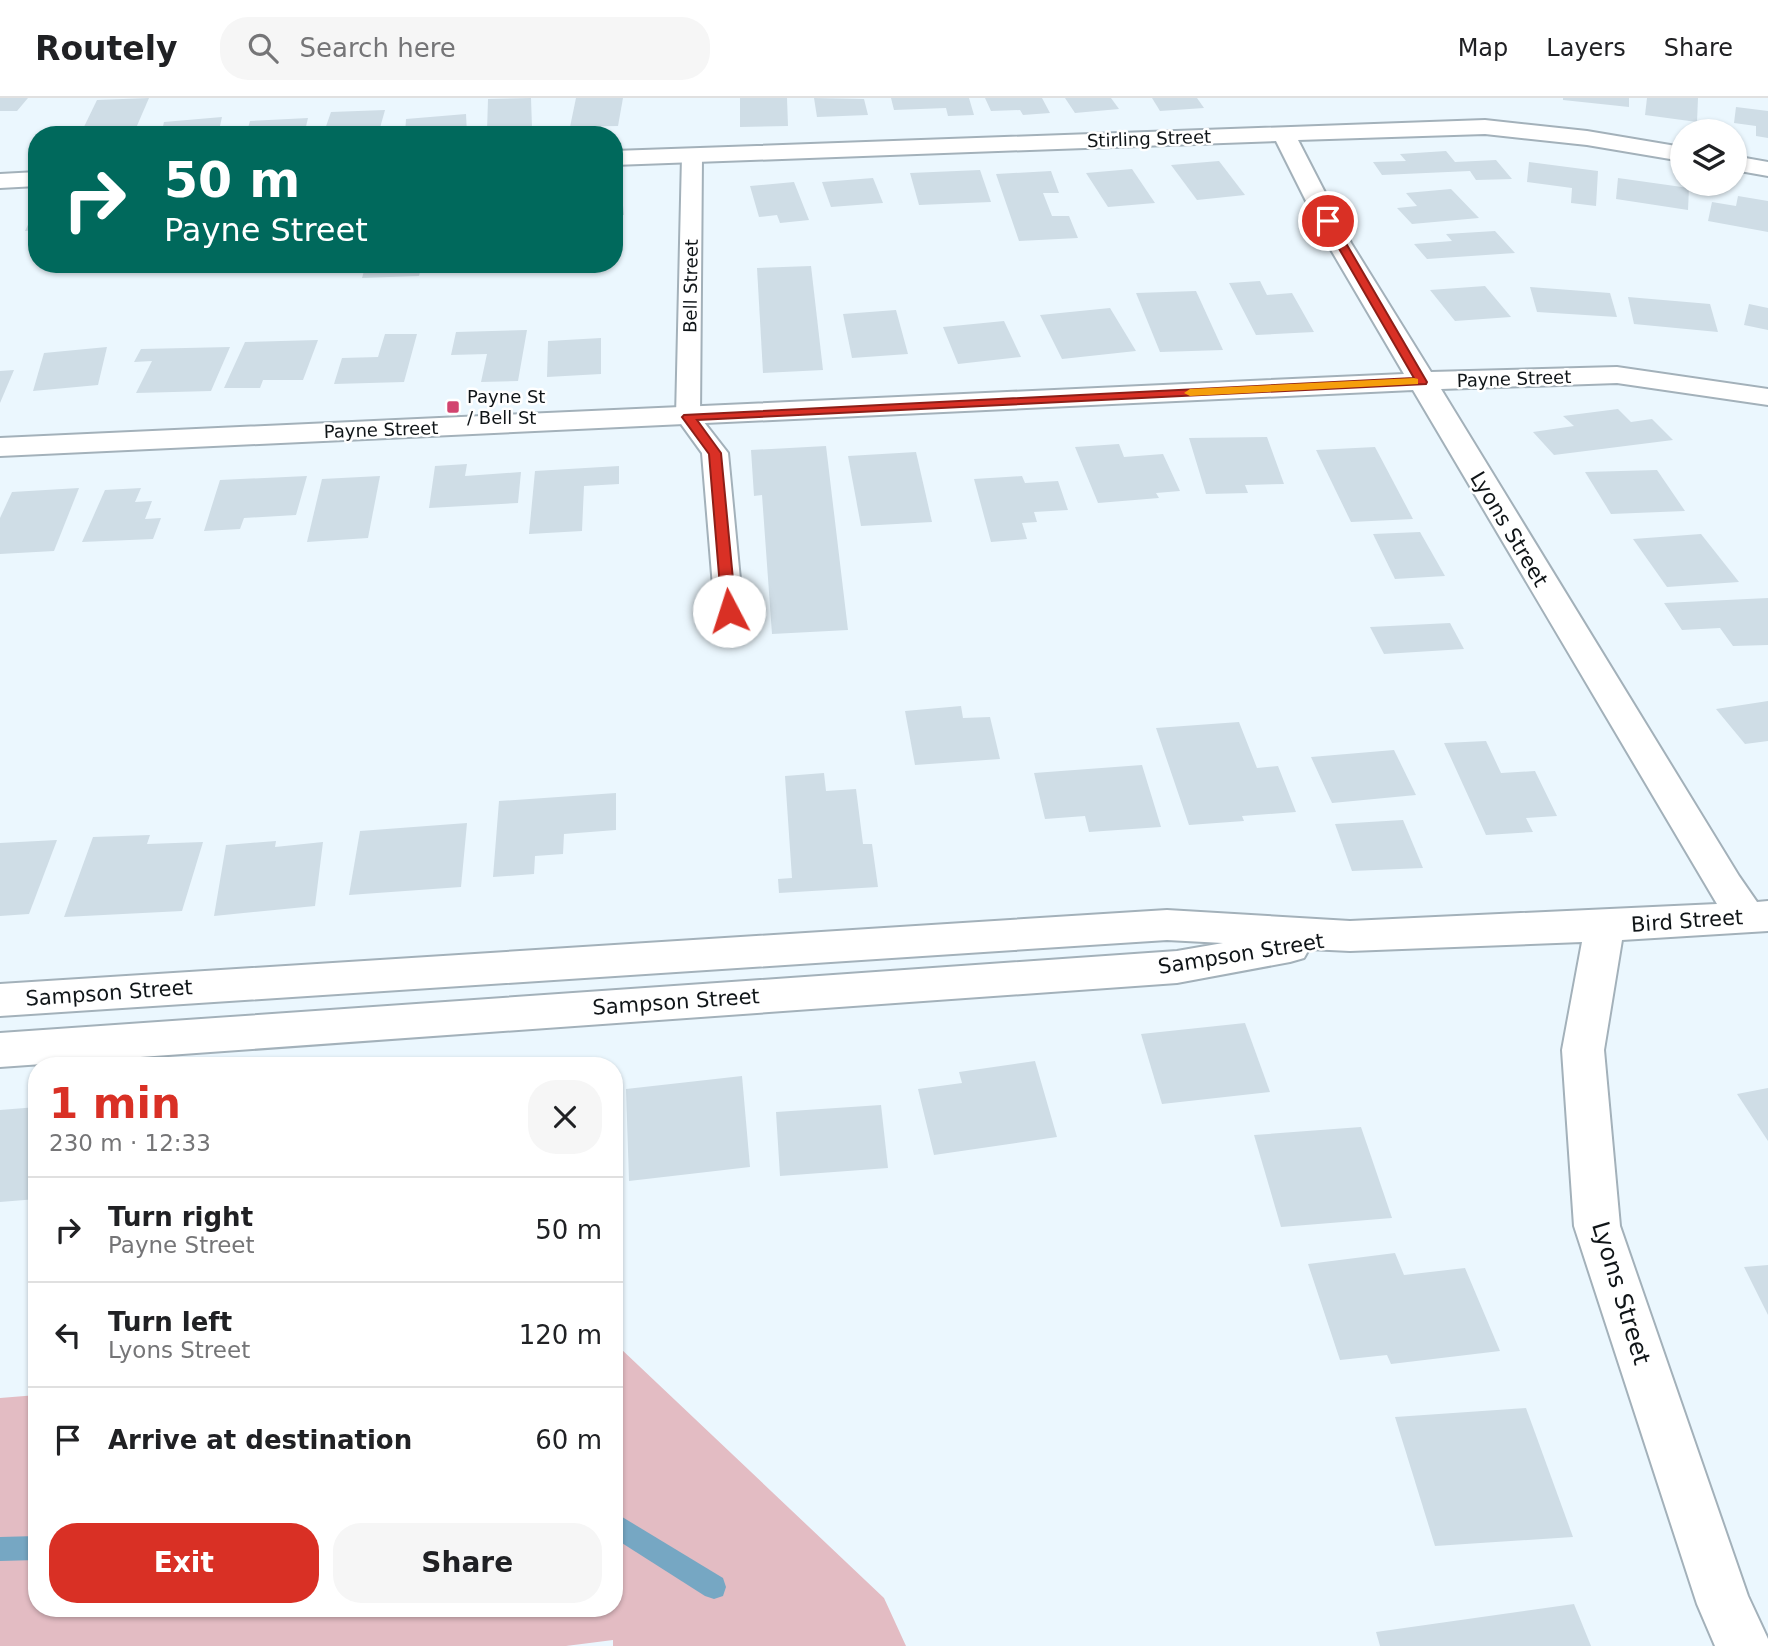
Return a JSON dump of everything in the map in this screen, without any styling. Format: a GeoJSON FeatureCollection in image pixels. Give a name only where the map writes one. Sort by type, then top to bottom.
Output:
{"type":"FeatureCollection","features":[{"type":"Feature","properties":{"kind":"street","name":"Stirling Street"},"geometry":{"type":"LineString","coordinates":[[623,158],[1485,127],[1587,138],[1670,152]]}},
{"type":"Feature","properties":{"kind":"street","name":"Lyons Street"},"geometry":{"type":"LineString","coordinates":[[1284,134],[1339,243],[1725,886],[1757,916]]}},
{"type":"Feature","properties":{"kind":"street"},"geometry":{"type":"LineString","coordinates":[[1747,165],[1768,169]]}},
{"type":"Feature","properties":{"kind":"street"},"geometry":{"type":"LineString","coordinates":[[0,181],[28,179]]}},
{"type":"Feature","properties":{"kind":"street","name":"Payne Street"},"geometry":{"type":"LineString","coordinates":[[0,447],[1617,375],[1768,397]]}},
{"type":"Feature","properties":{"kind":"street","name":"Bird Street"},"geometry":{"type":"LineString","coordinates":[[1606,926],[1757,916]]}},
{"type":"Feature","properties":{"kind":"street","name":"Sampson Street"},"geometry":{"type":"LineString","coordinates":[[0,1000],[1167,925],[1350,936],[1606,926]]}},
{"type":"Feature","properties":{"kind":"street","name":"Lyons Street"},"geometry":{"type":"LineString","coordinates":[[1606,926],[1598,957],[1583,1050],[1597,1226],[1724,1604],[1743,1646]]}},
{"type":"Feature","properties":{"kind":"street","name":"Sampson Street"},"geometry":{"type":"LineString","coordinates":[[0,1050],[1177,967],[1350,936]]}},
{"type":"Feature","properties":{"kind":"lane","name":"Bell Street"},"geometry":{"type":"LineString","coordinates":[[688,417],[692,156]]}},
{"type":"Feature","properties":{"kind":"lane"},"geometry":{"type":"LineString","coordinates":[[688,417],[715,453],[729,611]]}},
{"type":"Feature","properties":{"kind":"shaded area"},"geometry":{"type":"Polygon","coordinates":[[[623,1351],[884,1598],[906,1646],[613,1646],[613,1640],[566,1646],[0,1646],[0,1398],[28,1396],[28,1617],[623,1617],[623,1351]]]}},
{"type":"Feature","properties":{"kind":"building"},"geometry":{"type":"Polygon","coordinates":[[[0,98],[28,98],[17,111],[0,111],[0,98]]]}},
{"type":"Feature","properties":{"kind":"building"},"geometry":{"type":"Polygon","coordinates":[[[149,98],[137,126],[84,126],[97,100],[149,98]]]}},
{"type":"Feature","properties":{"kind":"building"},"geometry":{"type":"Polygon","coordinates":[[[531,98],[532,126],[487,126],[488,99],[531,98]]]}},
{"type":"Feature","properties":{"kind":"building"},"geometry":{"type":"Polygon","coordinates":[[[576,98],[623,98],[618,126],[570,126],[576,98]]]}},
{"type":"Feature","properties":{"kind":"building"},"geometry":{"type":"Polygon","coordinates":[[[740,98],[787,98],[788,126],[740,127],[740,98]]]}},
{"type":"Feature","properties":{"kind":"building"},"geometry":{"type":"Polygon","coordinates":[[[814,98],[864,99],[868,115],[817,117],[814,98]]]}},
{"type":"Feature","properties":{"kind":"building"},"geometry":{"type":"Polygon","coordinates":[[[891,98],[969,98],[974,115],[948,116],[946,108],[894,110],[891,98]]]}},
{"type":"Feature","properties":{"kind":"building"},"geometry":{"type":"Polygon","coordinates":[[[985,98],[1042,98],[1050,113],[1023,115],[1020,110],[991,111],[985,98]]]}},
{"type":"Feature","properties":{"kind":"building"},"geometry":{"type":"Polygon","coordinates":[[[1065,98],[1111,98],[1119,109],[1075,113],[1065,98]]]}},
{"type":"Feature","properties":{"kind":"building"},"geometry":{"type":"Polygon","coordinates":[[[1152,98],[1197,98],[1204,108],[1160,111],[1152,98]]]}},
{"type":"Feature","properties":{"kind":"building"},"geometry":{"type":"Polygon","coordinates":[[[1629,98],[1629,107],[1563,100],[1629,98]]]}},
{"type":"Feature","properties":{"kind":"building"},"geometry":{"type":"Polygon","coordinates":[[[1647,98],[1698,98],[1697,119],[1645,115],[1647,98]]]}},
{"type":"Feature","properties":{"kind":"building"},"geometry":{"type":"Polygon","coordinates":[[[1736,107],[1768,111],[1768,138],[1756,136],[1756,126],[1747,125],[1747,119],[1734,119],[1736,107]]]}},
{"type":"Feature","properties":{"kind":"building"},"geometry":{"type":"Polygon","coordinates":[[[385,110],[381,126],[326,126],[331,112],[385,110]]]}},
{"type":"Feature","properties":{"kind":"building"},"geometry":{"type":"Polygon","coordinates":[[[466,114],[467,126],[406,126],[406,119],[466,114]]]}},
{"type":"Feature","properties":{"kind":"building"},"geometry":{"type":"Polygon","coordinates":[[[222,117],[220,126],[163,126],[164,122],[222,117]]]}},
{"type":"Feature","properties":{"kind":"building"},"geometry":{"type":"Polygon","coordinates":[[[308,118],[306,126],[249,126],[250,121],[308,118]]]}},
{"type":"Feature","properties":{"kind":"building"},"geometry":{"type":"Polygon","coordinates":[[[1446,151],[1455,162],[1496,160],[1512,179],[1476,180],[1470,171],[1382,175],[1373,162],[1406,161],[1400,154],[1446,151]]]}},
{"type":"Feature","properties":{"kind":"building"},"geometry":{"type":"Polygon","coordinates":[[[1219,161],[1245,195],[1197,200],[1171,165],[1219,161]]]}},
{"type":"Feature","properties":{"kind":"building"},"geometry":{"type":"Polygon","coordinates":[[[1529,162],[1598,171],[1596,206],[1571,203],[1572,188],[1527,182],[1529,162]]]}},
{"type":"Feature","properties":{"kind":"building"},"geometry":{"type":"Polygon","coordinates":[[[1132,169],[1155,203],[1108,207],[1086,173],[1132,169]]]}},
{"type":"Feature","properties":{"kind":"building"},"geometry":{"type":"Polygon","coordinates":[[[980,170],[991,202],[919,205],[910,173],[980,170]]]}},
{"type":"Feature","properties":{"kind":"building"},"geometry":{"type":"Polygon","coordinates":[[[1051,171],[1059,193],[1043,193],[1052,216],[1069,216],[1078,238],[1019,241],[996,174],[1051,171]]]}},
{"type":"Feature","properties":{"kind":"building"},"geometry":{"type":"Polygon","coordinates":[[[873,178],[883,203],[831,207],[822,182],[873,178]]]}},
{"type":"Feature","properties":{"kind":"building"},"geometry":{"type":"Polygon","coordinates":[[[1618,178],[1670,185],[1670,196],[1689,196],[1688,210],[1616,199],[1618,178]]]}},
{"type":"Feature","properties":{"kind":"building"},"geometry":{"type":"Polygon","coordinates":[[[794,182],[809,220],[780,223],[777,215],[759,217],[750,186],[794,182]]]}},
{"type":"Feature","properties":{"kind":"building"},"geometry":{"type":"Polygon","coordinates":[[[1451,189],[1479,218],[1412,224],[1397,208],[1417,206],[1406,193],[1451,189]]]}},
{"type":"Feature","properties":{"kind":"building"},"geometry":{"type":"Polygon","coordinates":[[[1738,196],[1768,201],[1768,232],[1708,221],[1712,202],[1736,206],[1738,196]]]}},
{"type":"Feature","properties":{"kind":"building"},"geometry":{"type":"Polygon","coordinates":[[[1495,231],[1515,253],[1427,259],[1414,244],[1452,241],[1446,234],[1495,231]]]}},
{"type":"Feature","properties":{"kind":"building"},"geometry":{"type":"Polygon","coordinates":[[[811,266],[823,370],[763,373],[757,268],[811,266]]]}},
{"type":"Feature","properties":{"kind":"building"},"geometry":{"type":"Polygon","coordinates":[[[363,273],[420,273],[419,276],[362,278],[363,273]]]}},
{"type":"Feature","properties":{"kind":"building"},"geometry":{"type":"Polygon","coordinates":[[[1260,281],[1267,295],[1292,293],[1314,332],[1256,335],[1229,283],[1260,281]]]}},
{"type":"Feature","properties":{"kind":"building"},"geometry":{"type":"Polygon","coordinates":[[[1485,286],[1511,317],[1455,321],[1430,290],[1485,286]]]}},
{"type":"Feature","properties":{"kind":"building"},"geometry":{"type":"Polygon","coordinates":[[[1530,287],[1610,293],[1617,317],[1537,312],[1530,287]]]}},
{"type":"Feature","properties":{"kind":"building"},"geometry":{"type":"Polygon","coordinates":[[[1196,291],[1223,350],[1160,352],[1136,293],[1196,291]]]}},
{"type":"Feature","properties":{"kind":"building"},"geometry":{"type":"Polygon","coordinates":[[[1628,297],[1710,304],[1718,332],[1634,324],[1628,297]]]}},
{"type":"Feature","properties":{"kind":"building"},"geometry":{"type":"Polygon","coordinates":[[[1749,304],[1768,308],[1768,330],[1744,325],[1749,304]]]}},
{"type":"Feature","properties":{"kind":"building"},"geometry":{"type":"Polygon","coordinates":[[[1110,308],[1136,351],[1062,359],[1040,315],[1110,308]]]}},
{"type":"Feature","properties":{"kind":"building"},"geometry":{"type":"Polygon","coordinates":[[[896,310],[908,354],[852,358],[843,314],[896,310]]]}},
{"type":"Feature","properties":{"kind":"building"},"geometry":{"type":"Polygon","coordinates":[[[1004,321],[1021,357],[958,364],[943,327],[1004,321]]]}},
{"type":"Feature","properties":{"kind":"building"},"geometry":{"type":"Polygon","coordinates":[[[527,330],[518,381],[481,382],[487,354],[451,355],[456,332],[527,330]]]}},
{"type":"Feature","properties":{"kind":"building"},"geometry":{"type":"Polygon","coordinates":[[[385,334],[417,334],[404,382],[334,384],[342,358],[378,357],[385,334]]]}},
{"type":"Feature","properties":{"kind":"building"},"geometry":{"type":"Polygon","coordinates":[[[601,338],[601,374],[547,377],[548,341],[601,338]]]}},
{"type":"Feature","properties":{"kind":"building"},"geometry":{"type":"Polygon","coordinates":[[[318,340],[303,380],[263,380],[260,388],[224,388],[245,342],[318,340]]]}},
{"type":"Feature","properties":{"kind":"building"},"geometry":{"type":"Polygon","coordinates":[[[107,347],[98,385],[33,391],[44,353],[107,347]]]}},
{"type":"Feature","properties":{"kind":"building"},"geometry":{"type":"Polygon","coordinates":[[[230,347],[211,391],[136,393],[152,361],[134,362],[141,349],[230,347]]]}},
{"type":"Feature","properties":{"kind":"building"},"geometry":{"type":"Polygon","coordinates":[[[14,370],[0,403],[0,371],[14,370]]]}},
{"type":"Feature","properties":{"kind":"building"},"geometry":{"type":"Polygon","coordinates":[[[1618,409],[1631,422],[1652,419],[1673,440],[1554,455],[1533,432],[1574,426],[1563,416],[1618,409]]]}},
{"type":"Feature","properties":{"kind":"building"},"geometry":{"type":"Polygon","coordinates":[[[1267,437],[1284,484],[1245,485],[1248,493],[1206,494],[1189,438],[1267,437]]]}},
{"type":"Feature","properties":{"kind":"building"},"geometry":{"type":"Polygon","coordinates":[[[1119,444],[1124,457],[1163,454],[1180,491],[1156,493],[1159,498],[1098,503],[1075,447],[1119,444]]]}},
{"type":"Feature","properties":{"kind":"building"},"geometry":{"type":"Polygon","coordinates":[[[826,446],[848,630],[772,634],[762,495],[754,496],[751,450],[826,446]]]}},
{"type":"Feature","properties":{"kind":"building"},"geometry":{"type":"Polygon","coordinates":[[[1375,447],[1413,519],[1351,522],[1316,450],[1375,447]]]}},
{"type":"Feature","properties":{"kind":"building"},"geometry":{"type":"Polygon","coordinates":[[[916,452],[932,522],[861,526],[848,456],[916,452]]]}},
{"type":"Feature","properties":{"kind":"building"},"geometry":{"type":"Polygon","coordinates":[[[467,464],[465,476],[521,472],[518,503],[429,508],[435,466],[467,464]]]}},
{"type":"Feature","properties":{"kind":"building"},"geometry":{"type":"Polygon","coordinates":[[[619,466],[619,484],[584,486],[582,531],[529,534],[535,471],[619,466]]]}},
{"type":"Feature","properties":{"kind":"building"},"geometry":{"type":"Polygon","coordinates":[[[1657,470],[1685,511],[1611,514],[1585,472],[1657,470]]]}},
{"type":"Feature","properties":{"kind":"building"},"geometry":{"type":"Polygon","coordinates":[[[307,476],[296,515],[244,518],[240,529],[204,531],[220,480],[307,476]]]}},
{"type":"Feature","properties":{"kind":"building"},"geometry":{"type":"Polygon","coordinates":[[[380,476],[368,538],[307,542],[322,479],[380,476]]]}},
{"type":"Feature","properties":{"kind":"building"},"geometry":{"type":"Polygon","coordinates":[[[1022,476],[1025,483],[1058,481],[1068,510],[1034,512],[1037,522],[1022,523],[1027,539],[991,542],[974,479],[1022,476]]]}},
{"type":"Feature","properties":{"kind":"building"},"geometry":{"type":"Polygon","coordinates":[[[79,488],[54,551],[0,554],[0,518],[12,492],[79,488]]]}},
{"type":"Feature","properties":{"kind":"building"},"geometry":{"type":"Polygon","coordinates":[[[141,488],[135,502],[152,501],[145,519],[161,518],[153,539],[82,542],[105,490],[141,488]]]}},
{"type":"Feature","properties":{"kind":"building"},"geometry":{"type":"Polygon","coordinates":[[[1420,532],[1445,576],[1395,579],[1373,534],[1420,532]]]}},
{"type":"Feature","properties":{"kind":"building"},"geometry":{"type":"Polygon","coordinates":[[[1701,534],[1739,582],[1667,587],[1633,539],[1701,534]]]}},
{"type":"Feature","properties":{"kind":"building"},"geometry":{"type":"Polygon","coordinates":[[[1768,598],[1768,645],[1733,646],[1720,628],[1682,630],[1664,603],[1768,598]]]}},
{"type":"Feature","properties":{"kind":"building"},"geometry":{"type":"Polygon","coordinates":[[[1450,623],[1464,649],[1384,654],[1370,627],[1450,623]]]}},
{"type":"Feature","properties":{"kind":"building"},"geometry":{"type":"Polygon","coordinates":[[[1768,701],[1768,741],[1745,744],[1716,709],[1768,701]]]}},
{"type":"Feature","properties":{"kind":"building"},"geometry":{"type":"Polygon","coordinates":[[[961,706],[963,718],[990,717],[1000,759],[915,765],[905,711],[961,706]]]}},
{"type":"Feature","properties":{"kind":"building"},"geometry":{"type":"Polygon","coordinates":[[[1239,722],[1257,768],[1278,766],[1296,812],[1242,816],[1244,821],[1189,825],[1156,728],[1239,722]]]}},
{"type":"Feature","properties":{"kind":"building"},"geometry":{"type":"Polygon","coordinates":[[[1486,741],[1501,773],[1535,771],[1557,816],[1526,818],[1533,832],[1486,835],[1444,743],[1486,741]]]}},
{"type":"Feature","properties":{"kind":"building"},"geometry":{"type":"Polygon","coordinates":[[[1394,750],[1416,795],[1332,803],[1311,757],[1394,750]]]}},
{"type":"Feature","properties":{"kind":"building"},"geometry":{"type":"Polygon","coordinates":[[[1142,765],[1161,827],[1089,832],[1085,816],[1045,819],[1034,773],[1142,765]]]}},
{"type":"Feature","properties":{"kind":"building"},"geometry":{"type":"Polygon","coordinates":[[[824,773],[826,791],[856,789],[863,844],[872,844],[878,887],[779,893],[778,879],[792,878],[785,776],[824,773]]]}},
{"type":"Feature","properties":{"kind":"building"},"geometry":{"type":"Polygon","coordinates":[[[616,793],[616,830],[564,834],[563,854],[535,856],[534,874],[493,877],[499,801],[616,793]]]}},
{"type":"Feature","properties":{"kind":"building"},"geometry":{"type":"Polygon","coordinates":[[[1403,820],[1423,868],[1352,871],[1335,824],[1403,820]]]}},
{"type":"Feature","properties":{"kind":"building"},"geometry":{"type":"Polygon","coordinates":[[[467,823],[461,887],[349,895],[360,831],[467,823]]]}},
{"type":"Feature","properties":{"kind":"building"},"geometry":{"type":"Polygon","coordinates":[[[150,835],[147,844],[203,842],[182,911],[64,917],[93,837],[150,835]]]}},
{"type":"Feature","properties":{"kind":"building"},"geometry":{"type":"Polygon","coordinates":[[[57,840],[29,914],[0,916],[0,843],[57,840]]]}},
{"type":"Feature","properties":{"kind":"building"},"geometry":{"type":"Polygon","coordinates":[[[276,841],[275,847],[323,842],[315,906],[214,916],[226,845],[276,841]]]}},
{"type":"Feature","properties":{"kind":"building"},"geometry":{"type":"Polygon","coordinates":[[[1245,1023],[1270,1092],[1162,1104],[1141,1034],[1245,1023]]]}},
{"type":"Feature","properties":{"kind":"building"},"geometry":{"type":"Polygon","coordinates":[[[1035,1061],[1057,1137],[934,1155],[918,1089],[962,1083],[959,1072],[1035,1061]]]}},
{"type":"Feature","properties":{"kind":"building"},"geometry":{"type":"Polygon","coordinates":[[[742,1076],[750,1167],[629,1181],[626,1089],[742,1076]]]}},
{"type":"Feature","properties":{"kind":"building"},"geometry":{"type":"Polygon","coordinates":[[[1768,1088],[1768,1141],[1737,1094],[1768,1088]]]}},
{"type":"Feature","properties":{"kind":"building"},"geometry":{"type":"Polygon","coordinates":[[[881,1105],[888,1168],[780,1176],[776,1112],[881,1105]]]}},
{"type":"Feature","properties":{"kind":"building"},"geometry":{"type":"Polygon","coordinates":[[[28,1108],[28,1200],[0,1202],[0,1110],[28,1108]]]}},
{"type":"Feature","properties":{"kind":"building"},"geometry":{"type":"Polygon","coordinates":[[[1361,1127],[1392,1218],[1281,1227],[1254,1135],[1361,1127]]]}},
{"type":"Feature","properties":{"kind":"building"},"geometry":{"type":"Polygon","coordinates":[[[1395,1253],[1404,1275],[1465,1268],[1500,1351],[1391,1364],[1387,1355],[1340,1360],[1308,1264],[1395,1253]]]}},
{"type":"Feature","properties":{"kind":"building"},"geometry":{"type":"Polygon","coordinates":[[[1768,1265],[1768,1315],[1744,1267],[1768,1265]]]}},
{"type":"Feature","properties":{"kind":"building"},"geometry":{"type":"Polygon","coordinates":[[[1526,1408],[1573,1537],[1435,1546],[1395,1417],[1526,1408]]]}},
{"type":"Feature","properties":{"kind":"building"},"geometry":{"type":"Polygon","coordinates":[[[1574,1604],[1591,1646],[1380,1646],[1376,1632],[1574,1604]]]}},
{"type":"Feature","properties":{"kind":"waterway"},"geometry":{"type":"LineString","coordinates":[[623,1530],[714,1587]]}},
{"type":"Feature","properties":{"kind":"waterway"},"geometry":{"type":"LineString","coordinates":[[0,1549],[28,1548]]}},
{"type":"Feature","properties":{"kind":"slow traffic"},"geometry":{"type":"LineString","coordinates":[[1190,393],[1414,382]]}},
{"type":"Feature","properties":{"kind":"place","name":"Payne St / Bell St"},"geometry":{"type":"Point","coordinates":[453,407]}},
{"type":"Feature","properties":{"kind":"route"},"geometry":{"type":"LineString","coordinates":[[729,611],[715,453],[688,417],[1422,382],[1328,221]]}}]}
